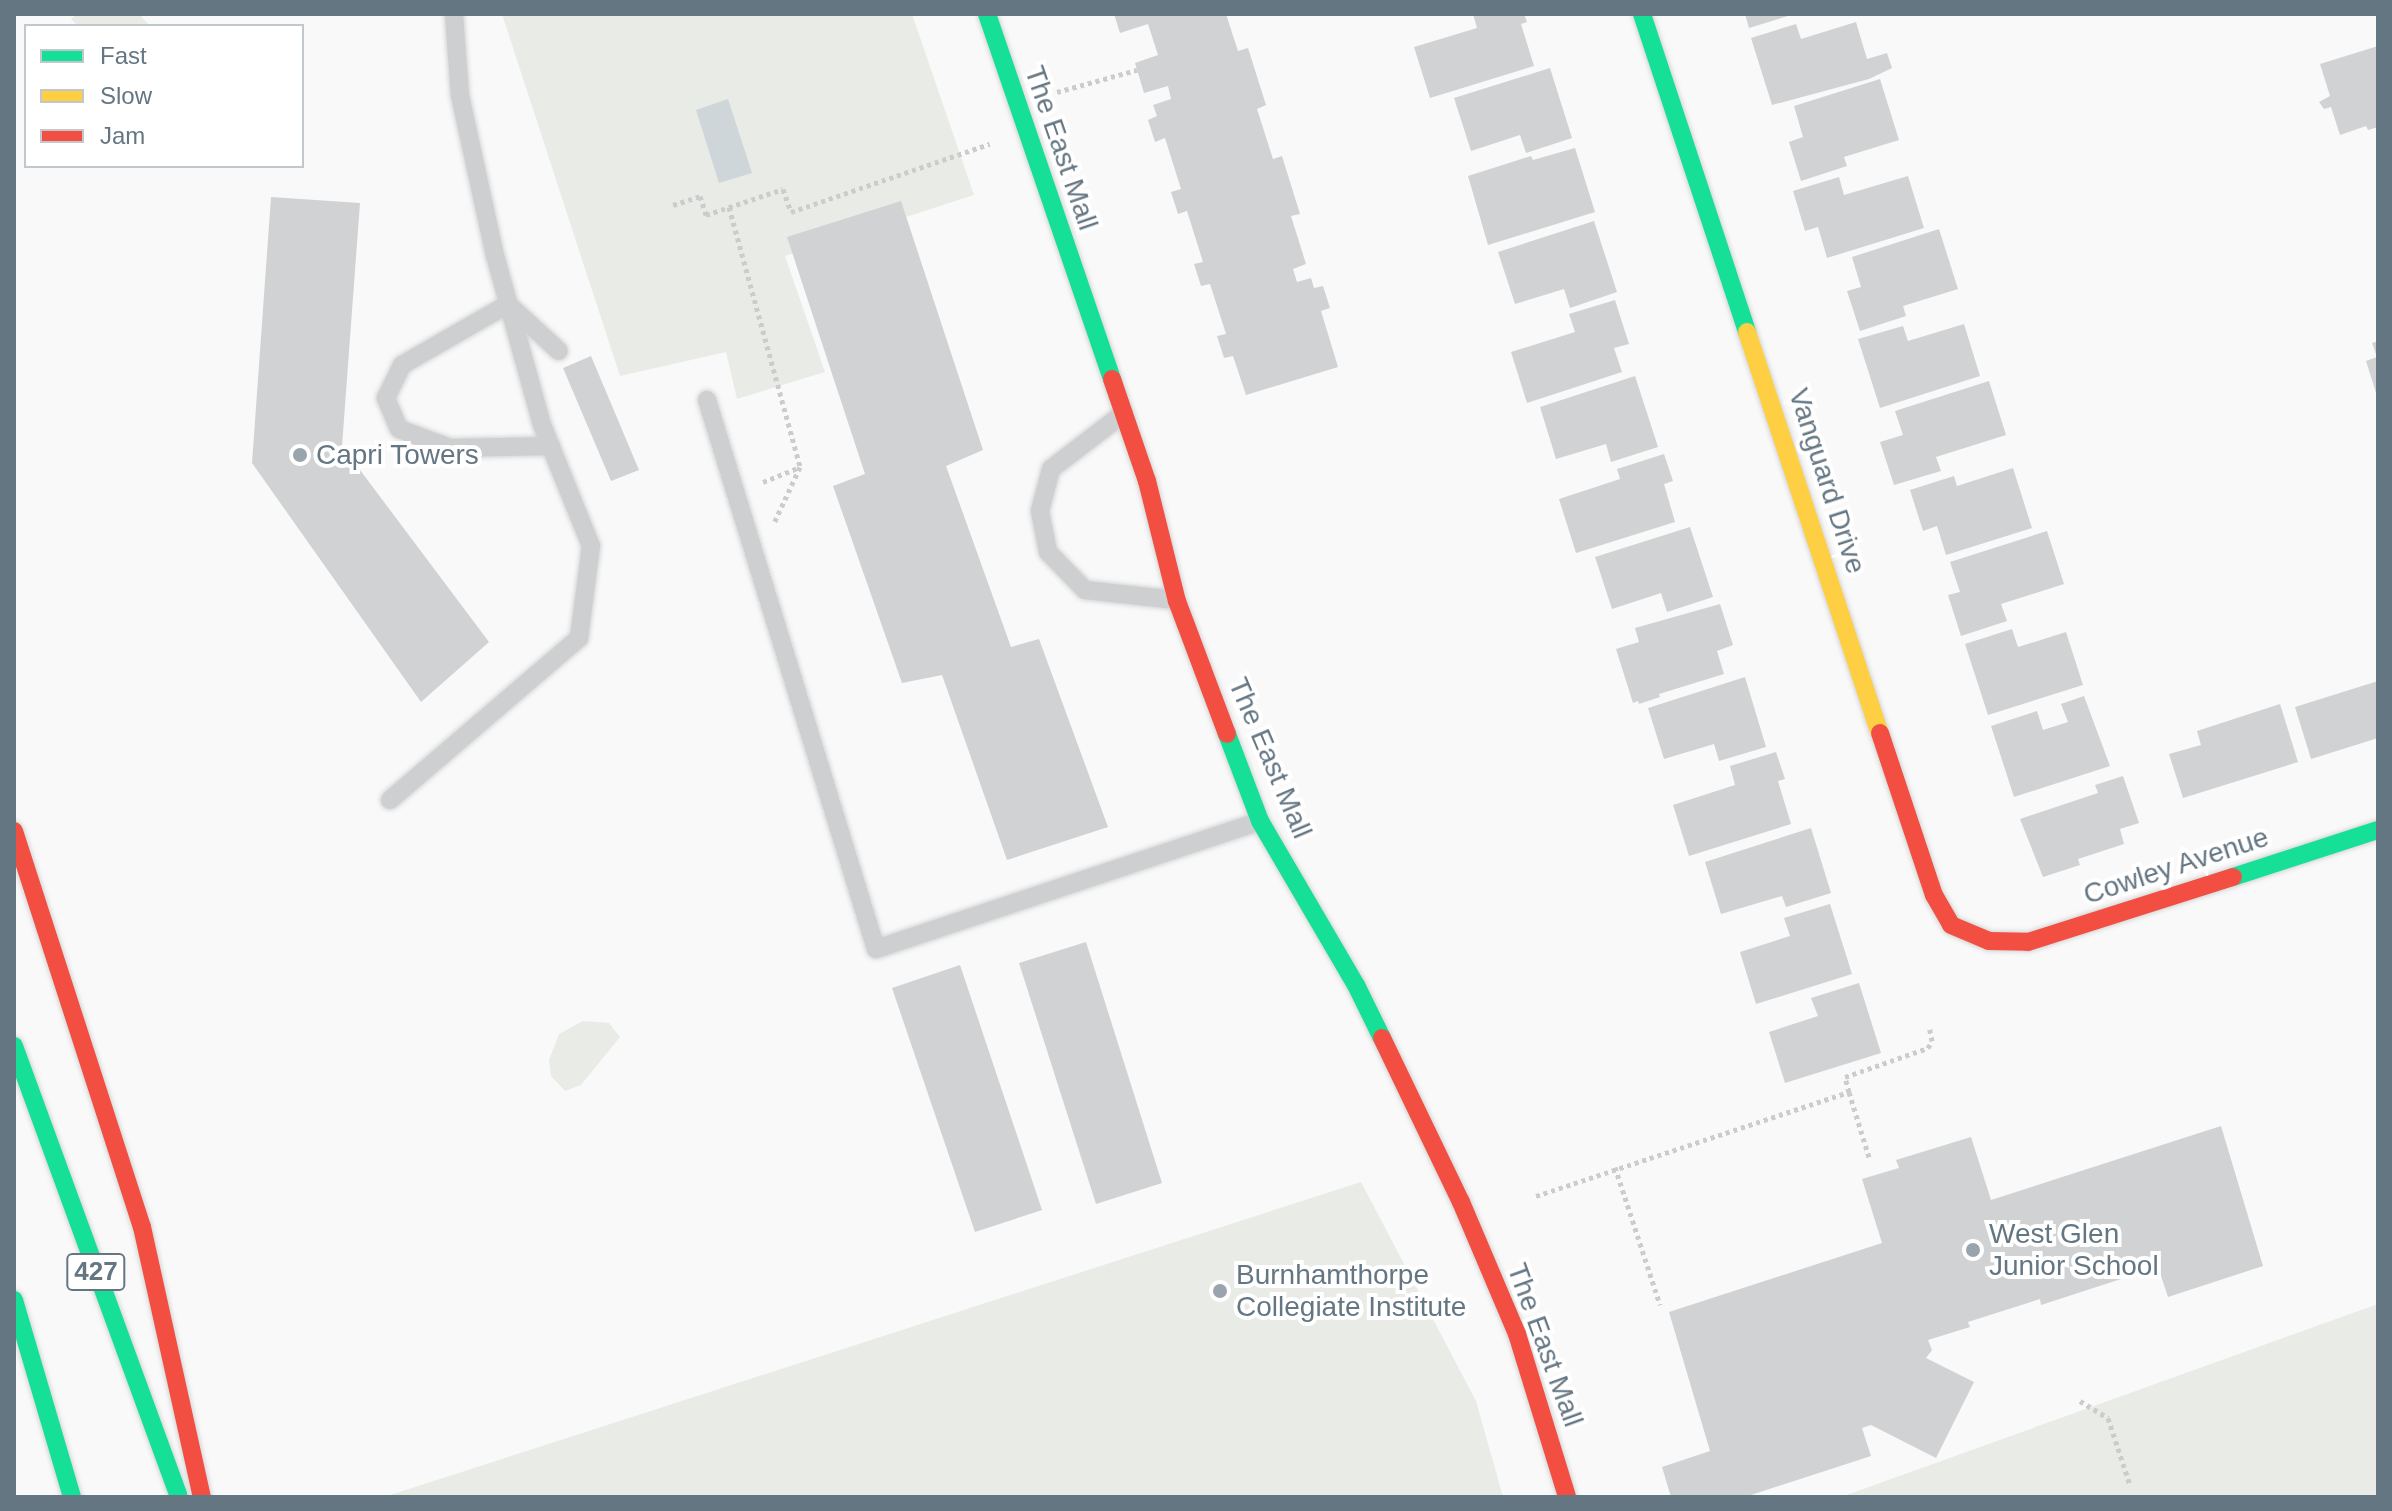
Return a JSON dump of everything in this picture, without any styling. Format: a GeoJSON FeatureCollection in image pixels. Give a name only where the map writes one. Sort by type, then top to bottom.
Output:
{"type":"FeatureCollection","features":[{"type":"Feature","properties":{"kind":"main road","name":"The East Mall"},"geometry":{"type":"LineString","coordinates":[[987,14],[1025,133],[1147,481],[1177,601],[1260,821],[1356,985],[1461,1202],[1517,1334],[1567,1497]]}},
{"type":"Feature","properties":{"kind":"main road","name":"Vanguard Drive"},"geometry":{"type":"LineString","coordinates":[[1642,14],[1934,895],[1951,925],[1989,941]]}},
{"type":"Feature","properties":{"kind":"main road","name":"Cowley Avenue"},"geometry":{"type":"LineString","coordinates":[[1989,941],[2028,942],[2378,830]]}},
{"type":"Feature","properties":{"kind":"main road"},"geometry":{"type":"LineString","coordinates":[[14,831],[142,1227],[202,1497]]}},
{"type":"Feature","properties":{"kind":"main road","name":"427"},"geometry":{"type":"LineString","coordinates":[[14,1046],[179,1497]]}},
{"type":"Feature","properties":{"kind":"main road"},"geometry":{"type":"LineString","coordinates":[[14,1300],[72,1497]]}},
{"type":"Feature","properties":{"kind":"lane"},"geometry":{"type":"LineString","coordinates":[[390,800],[579,638],[591,546],[551,446],[508,304],[460,96],[454,14]]}},
{"type":"Feature","properties":{"kind":"lane"},"geometry":{"type":"LineString","coordinates":[[508,304],[559,351]]}},
{"type":"Feature","properties":{"kind":"lane"},"geometry":{"type":"LineString","coordinates":[[508,304],[402,365],[386,398],[399,429],[450,448],[551,446]]}},
{"type":"Feature","properties":{"kind":"lane"},"geometry":{"type":"LineString","coordinates":[[707,400],[876,949],[1260,821]]}},
{"type":"Feature","properties":{"kind":"lane"},"geometry":{"type":"LineString","coordinates":[[1124,413],[1051,469],[1040,511],[1048,552],[1085,590],[1177,601]]}},
{"type":"Feature","properties":{"kind":"path"},"geometry":{"type":"LineString","coordinates":[[1016,104],[1137,70]]}},
{"type":"Feature","properties":{"kind":"path"},"geometry":{"type":"LineString","coordinates":[[673,205],[700,196],[706,215],[783,189],[791,212],[1025,133]]}},
{"type":"Feature","properties":{"kind":"path"},"geometry":{"type":"LineString","coordinates":[[729,207],[800,467],[773,526]]}},
{"type":"Feature","properties":{"kind":"path"},"geometry":{"type":"LineString","coordinates":[[736,492],[800,467]]}},
{"type":"Feature","properties":{"kind":"path"},"geometry":{"type":"LineString","coordinates":[[1869,1157],[1845,1077],[1928,1048],[1932,1041],[1929,1026]]}},
{"type":"Feature","properties":{"kind":"path"},"geometry":{"type":"LineString","coordinates":[[1536,1196],[1615,1167],[1849,1092]]}},
{"type":"Feature","properties":{"kind":"path"},"geometry":{"type":"LineString","coordinates":[[1615,1167],[1660,1305]]}},
{"type":"Feature","properties":{"kind":"path"},"geometry":{"type":"LineString","coordinates":[[2080,1401],[2108,1418],[2130,1485]]}},
{"type":"Feature","properties":{"kind":"shaded area"},"geometry":{"type":"Polygon","coordinates":[[[77,14],[139,14],[148,24],[76,24],[71,19],[77,14]]]}},
{"type":"Feature","properties":{"kind":"shaded area"},"geometry":{"type":"Polygon","coordinates":[[[502,14],[912,14],[974,195],[785,256],[825,372],[737,399],[726,352],[620,376],[502,14]]]}},
{"type":"Feature","properties":{"kind":"shaded area"},"geometry":{"type":"Polygon","coordinates":[[[728,99],[752,173],[719,183],[696,110],[728,99]]]}},
{"type":"Feature","properties":{"kind":"shaded area"},"geometry":{"type":"Polygon","coordinates":[[[583,1021],[609,1023],[620,1037],[581,1085],[565,1091],[551,1076],[549,1060],[559,1034],[583,1021]]]}},
{"type":"Feature","properties":{"kind":"shaded area","name":"Burnhamthorpe Collegiate Institute"},"geometry":{"type":"Polygon","coordinates":[[[1361,1182],[1476,1401],[1503,1497],[384,1497],[1361,1182]]]}},
{"type":"Feature","properties":{"kind":"shaded area"},"geometry":{"type":"Polygon","coordinates":[[[2378,1304],[2378,1497],[1841,1497],[2378,1304]]]}},
{"type":"Feature","properties":{"kind":"building"},"geometry":{"type":"Polygon","coordinates":[[[1114,14],[1226,14],[1238,51],[1248,48],[1266,105],[1257,109],[1273,159],[1282,156],[1300,214],[1291,216],[1306,264],[1293,269],[1297,282],[1311,278],[1314,288],[1323,286],[1330,308],[1321,311],[1338,367],[1246,395],[1233,356],[1224,358],[1217,336],[1226,334],[1210,284],[1201,286],[1194,264],[1203,262],[1187,211],[1178,214],[1171,192],[1181,189],[1165,138],[1155,142],[1148,120],[1157,116],[1153,105],[1171,99],[1168,86],[1144,93],[1135,63],[1158,55],[1148,24],[1120,33],[1114,14]]]}},
{"type":"Feature","properties":{"kind":"building"},"geometry":{"type":"Polygon","coordinates":[[[1473,14],[1524,14],[1527,22],[1521,24],[1534,66],[1430,98],[1414,47],[1477,28],[1473,14]]]}},
{"type":"Feature","properties":{"kind":"building"},"geometry":{"type":"Polygon","coordinates":[[[1745,14],[1791,14],[1791,15],[1749,28],[1745,14]]]}},
{"type":"Feature","properties":{"kind":"building"},"geometry":{"type":"Polygon","coordinates":[[[1856,22],[1867,59],[1887,53],[1892,68],[1869,79],[1772,105],[1751,38],[1796,24],[1801,39],[1856,22]]]}},
{"type":"Feature","properties":{"kind":"building"},"geometry":{"type":"Polygon","coordinates":[[[2378,46],[2378,127],[2368,130],[2366,126],[2340,135],[2331,107],[2324,109],[2319,102],[2330,96],[2320,64],[2378,46]]]}},
{"type":"Feature","properties":{"kind":"building"},"geometry":{"type":"Polygon","coordinates":[[[1550,68],[1572,138],[1526,153],[1520,135],[1471,151],[1454,98],[1550,68]]]}},
{"type":"Feature","properties":{"kind":"building"},"geometry":{"type":"Polygon","coordinates":[[[1880,79],[1899,140],[1844,157],[1847,166],[1801,181],[1789,142],[1803,137],[1794,106],[1880,79]]]}},
{"type":"Feature","properties":{"kind":"building"},"geometry":{"type":"Polygon","coordinates":[[[1575,148],[1595,212],[1488,245],[1468,176],[1531,156],[1533,160],[1575,148]]]}},
{"type":"Feature","properties":{"kind":"building"},"geometry":{"type":"Polygon","coordinates":[[[1908,176],[1924,228],[1827,258],[1818,227],[1805,231],[1793,191],[1839,177],[1844,195],[1908,176]]]}},
{"type":"Feature","properties":{"kind":"building","name":"Capri Towers"},"geometry":{"type":"Polygon","coordinates":[[[271,197],[360,203],[342,446],[489,642],[421,702],[252,463],[271,197]]]}},
{"type":"Feature","properties":{"kind":"building"},"geometry":{"type":"Polygon","coordinates":[[[901,201],[983,450],[946,466],[1011,647],[1039,639],[1108,827],[1007,860],[942,675],[902,683],[833,486],[865,474],[787,237],[901,201]]]}},
{"type":"Feature","properties":{"kind":"building"},"geometry":{"type":"Polygon","coordinates":[[[1594,221],[1617,292],[1570,308],[1564,289],[1515,304],[1498,252],[1594,221]]]}},
{"type":"Feature","properties":{"kind":"building"},"geometry":{"type":"Polygon","coordinates":[[[1939,229],[1958,289],[1903,306],[1906,316],[1860,331],[1847,291],[1861,287],[1852,257],[1939,229]]]}},
{"type":"Feature","properties":{"kind":"building"},"geometry":{"type":"Polygon","coordinates":[[[1615,300],[1629,344],[1614,348],[1622,372],[1527,403],[1511,352],[1575,332],[1569,314],[1615,300]]]}},
{"type":"Feature","properties":{"kind":"building"},"geometry":{"type":"Polygon","coordinates":[[[1964,324],[1980,376],[1880,408],[1858,339],[1903,326],[1908,341],[1964,324]]]}},
{"type":"Feature","properties":{"kind":"building"},"geometry":{"type":"Polygon","coordinates":[[[2378,341],[2377,396],[2366,361],[2377,357],[2372,343],[2378,341]]]}},
{"type":"Feature","properties":{"kind":"building"},"geometry":{"type":"Polygon","coordinates":[[[591,356],[639,470],[611,481],[563,368],[591,356]]]}},
{"type":"Feature","properties":{"kind":"building"},"geometry":{"type":"Polygon","coordinates":[[[1635,376],[1658,447],[1611,462],[1606,444],[1556,459],[1540,407],[1635,376]]]}},
{"type":"Feature","properties":{"kind":"building"},"geometry":{"type":"Polygon","coordinates":[[[1989,381],[2006,435],[1936,457],[1941,471],[1894,485],[1880,442],[1903,435],[1895,411],[1989,381]]]}},
{"type":"Feature","properties":{"kind":"building"},"geometry":{"type":"Polygon","coordinates":[[[1664,454],[1673,481],[1664,484],[1675,522],[1576,553],[1559,499],[1620,479],[1617,469],[1664,454]]]}},
{"type":"Feature","properties":{"kind":"building"},"geometry":{"type":"Polygon","coordinates":[[[2013,468],[2032,528],[1946,555],[1937,526],[1923,531],[1910,490],[1954,476],[1957,486],[2013,468]]]}},
{"type":"Feature","properties":{"kind":"building"},"geometry":{"type":"Polygon","coordinates":[[[1690,527],[1713,597],[1667,612],[1661,593],[1612,609],[1595,557],[1690,527]]]}},
{"type":"Feature","properties":{"kind":"building"},"geometry":{"type":"Polygon","coordinates":[[[2047,531],[2064,584],[2001,604],[2007,621],[1961,636],[1948,595],[1960,592],[1950,562],[2047,531]]]}},
{"type":"Feature","properties":{"kind":"building"},"geometry":{"type":"Polygon","coordinates":[[[1720,604],[1733,645],[1717,651],[1724,674],[1659,694],[1660,697],[1639,704],[1638,701],[1633,703],[1616,649],[1639,642],[1635,628],[1720,604]]]}},
{"type":"Feature","properties":{"kind":"building"},"geometry":{"type":"Polygon","coordinates":[[[2012,629],[2018,647],[2066,632],[2083,685],[1988,715],[1965,644],[2012,629]]]}},
{"type":"Feature","properties":{"kind":"building"},"geometry":{"type":"Polygon","coordinates":[[[1745,677],[1766,747],[1719,761],[1714,744],[1664,759],[1648,708],[1745,677]]]}},
{"type":"Feature","properties":{"kind":"building"},"geometry":{"type":"Polygon","coordinates":[[[2378,681],[2378,738],[2311,759],[2295,707],[2378,681]]]}},
{"type":"Feature","properties":{"kind":"building"},"geometry":{"type":"Polygon","coordinates":[[[2084,696],[2110,766],[2014,797],[1991,726],[2037,711],[2043,730],[2068,722],[2061,704],[2084,696]]]}},
{"type":"Feature","properties":{"kind":"building"},"geometry":{"type":"Polygon","coordinates":[[[2280,704],[2298,762],[2183,798],[2169,754],[2201,745],[2197,731],[2280,704]]]}},
{"type":"Feature","properties":{"kind":"building"},"geometry":{"type":"Polygon","coordinates":[[[1776,752],[1785,779],[1778,781],[1791,824],[1689,856],[1673,805],[1735,785],[1730,766],[1776,752]]]}},
{"type":"Feature","properties":{"kind":"building"},"geometry":{"type":"Polygon","coordinates":[[[2123,776],[2139,823],[2120,829],[2124,844],[2078,859],[2080,865],[2043,877],[2020,819],[2098,793],[2095,785],[2123,776]]]}},
{"type":"Feature","properties":{"kind":"building"},"geometry":{"type":"Polygon","coordinates":[[[1811,828],[1831,893],[1786,907],[1782,896],[1721,914],[1705,862],[1811,828]]]}},
{"type":"Feature","properties":{"kind":"building"},"geometry":{"type":"Polygon","coordinates":[[[1830,904],[1852,974],[1756,1004],[1740,952],[1790,936],[1784,918],[1830,904]]]}},
{"type":"Feature","properties":{"kind":"building"},"geometry":{"type":"Polygon","coordinates":[[[1086,942],[1162,1183],[1096,1204],[1019,963],[1086,942]]]}},
{"type":"Feature","properties":{"kind":"building"},"geometry":{"type":"Polygon","coordinates":[[[960,965],[1042,1210],[975,1232],[892,988],[960,965]]]}},
{"type":"Feature","properties":{"kind":"building"},"geometry":{"type":"Polygon","coordinates":[[[1859,983],[1881,1053],[1785,1083],[1769,1032],[1818,1016],[1811,998],[1859,983]]]}},
{"type":"Feature","properties":{"kind":"building"},"geometry":{"type":"Polygon","coordinates":[[[2221,1126],[2263,1266],[2168,1297],[2158,1267],[2041,1305],[2040,1299],[1968,1322],[1970,1327],[1928,1340],[1932,1350],[1926,1358],[1974,1382],[1936,1458],[1871,1425],[1862,1428],[1871,1456],[1745,1497],[1671,1497],[1662,1467],[1710,1451],[1669,1312],[1882,1243],[1862,1179],[1899,1168],[1896,1160],[1971,1137],[1991,1200],[2221,1126]]]}},
{"type":"Feature","properties":{"kind":"traffic: fast"},"geometry":{"type":"LineString","coordinates":[[987,14],[1112,379]]}},
{"type":"Feature","properties":{"kind":"traffic: fast"},"geometry":{"type":"LineString","coordinates":[[1642,14],[1747,332]]}},
{"type":"Feature","properties":{"kind":"traffic: fast"},"geometry":{"type":"LineString","coordinates":[[1227,734],[1260,821],[1356,985],[1382,1038]]}},
{"type":"Feature","properties":{"kind":"traffic: fast"},"geometry":{"type":"LineString","coordinates":[[2233,877],[2378,830]]}},
{"type":"Feature","properties":{"kind":"traffic: fast"},"geometry":{"type":"LineString","coordinates":[[14,1046],[178,1495]]}},
{"type":"Feature","properties":{"kind":"traffic: fast"},"geometry":{"type":"LineString","coordinates":[[14,1300],[72,1497]]}},
{"type":"Feature","properties":{"kind":"traffic: slow"},"geometry":{"type":"LineString","coordinates":[[1747,332],[1880,733]]}},
{"type":"Feature","properties":{"kind":"traffic: jam"},"geometry":{"type":"LineString","coordinates":[[1112,379],[1147,481],[1177,601],[1227,734]]}},
{"type":"Feature","properties":{"kind":"traffic: jam"},"geometry":{"type":"LineString","coordinates":[[1880,733],[1934,895],[1951,925],[1989,941],[2028,942],[2233,877]]}},
{"type":"Feature","properties":{"kind":"traffic: jam"},"geometry":{"type":"LineString","coordinates":[[14,831],[142,1227],[202,1497]]}},
{"type":"Feature","properties":{"kind":"traffic: jam"},"geometry":{"type":"LineString","coordinates":[[1382,1038],[1461,1202],[1517,1334],[1567,1497]]}},
{"type":"Feature","properties":{"kind":"place","name":"Capri Towers"},"geometry":{"type":"Point","coordinates":[300,455]}},
{"type":"Feature","properties":{"kind":"place","name":"West Glen Junior School"},"geometry":{"type":"Point","coordinates":[1973,1250]}},
{"type":"Feature","properties":{"kind":"place","name":"Burnhamthorpe Collegiate Institute"},"geometry":{"type":"Point","coordinates":[1220,1291]}}]}
